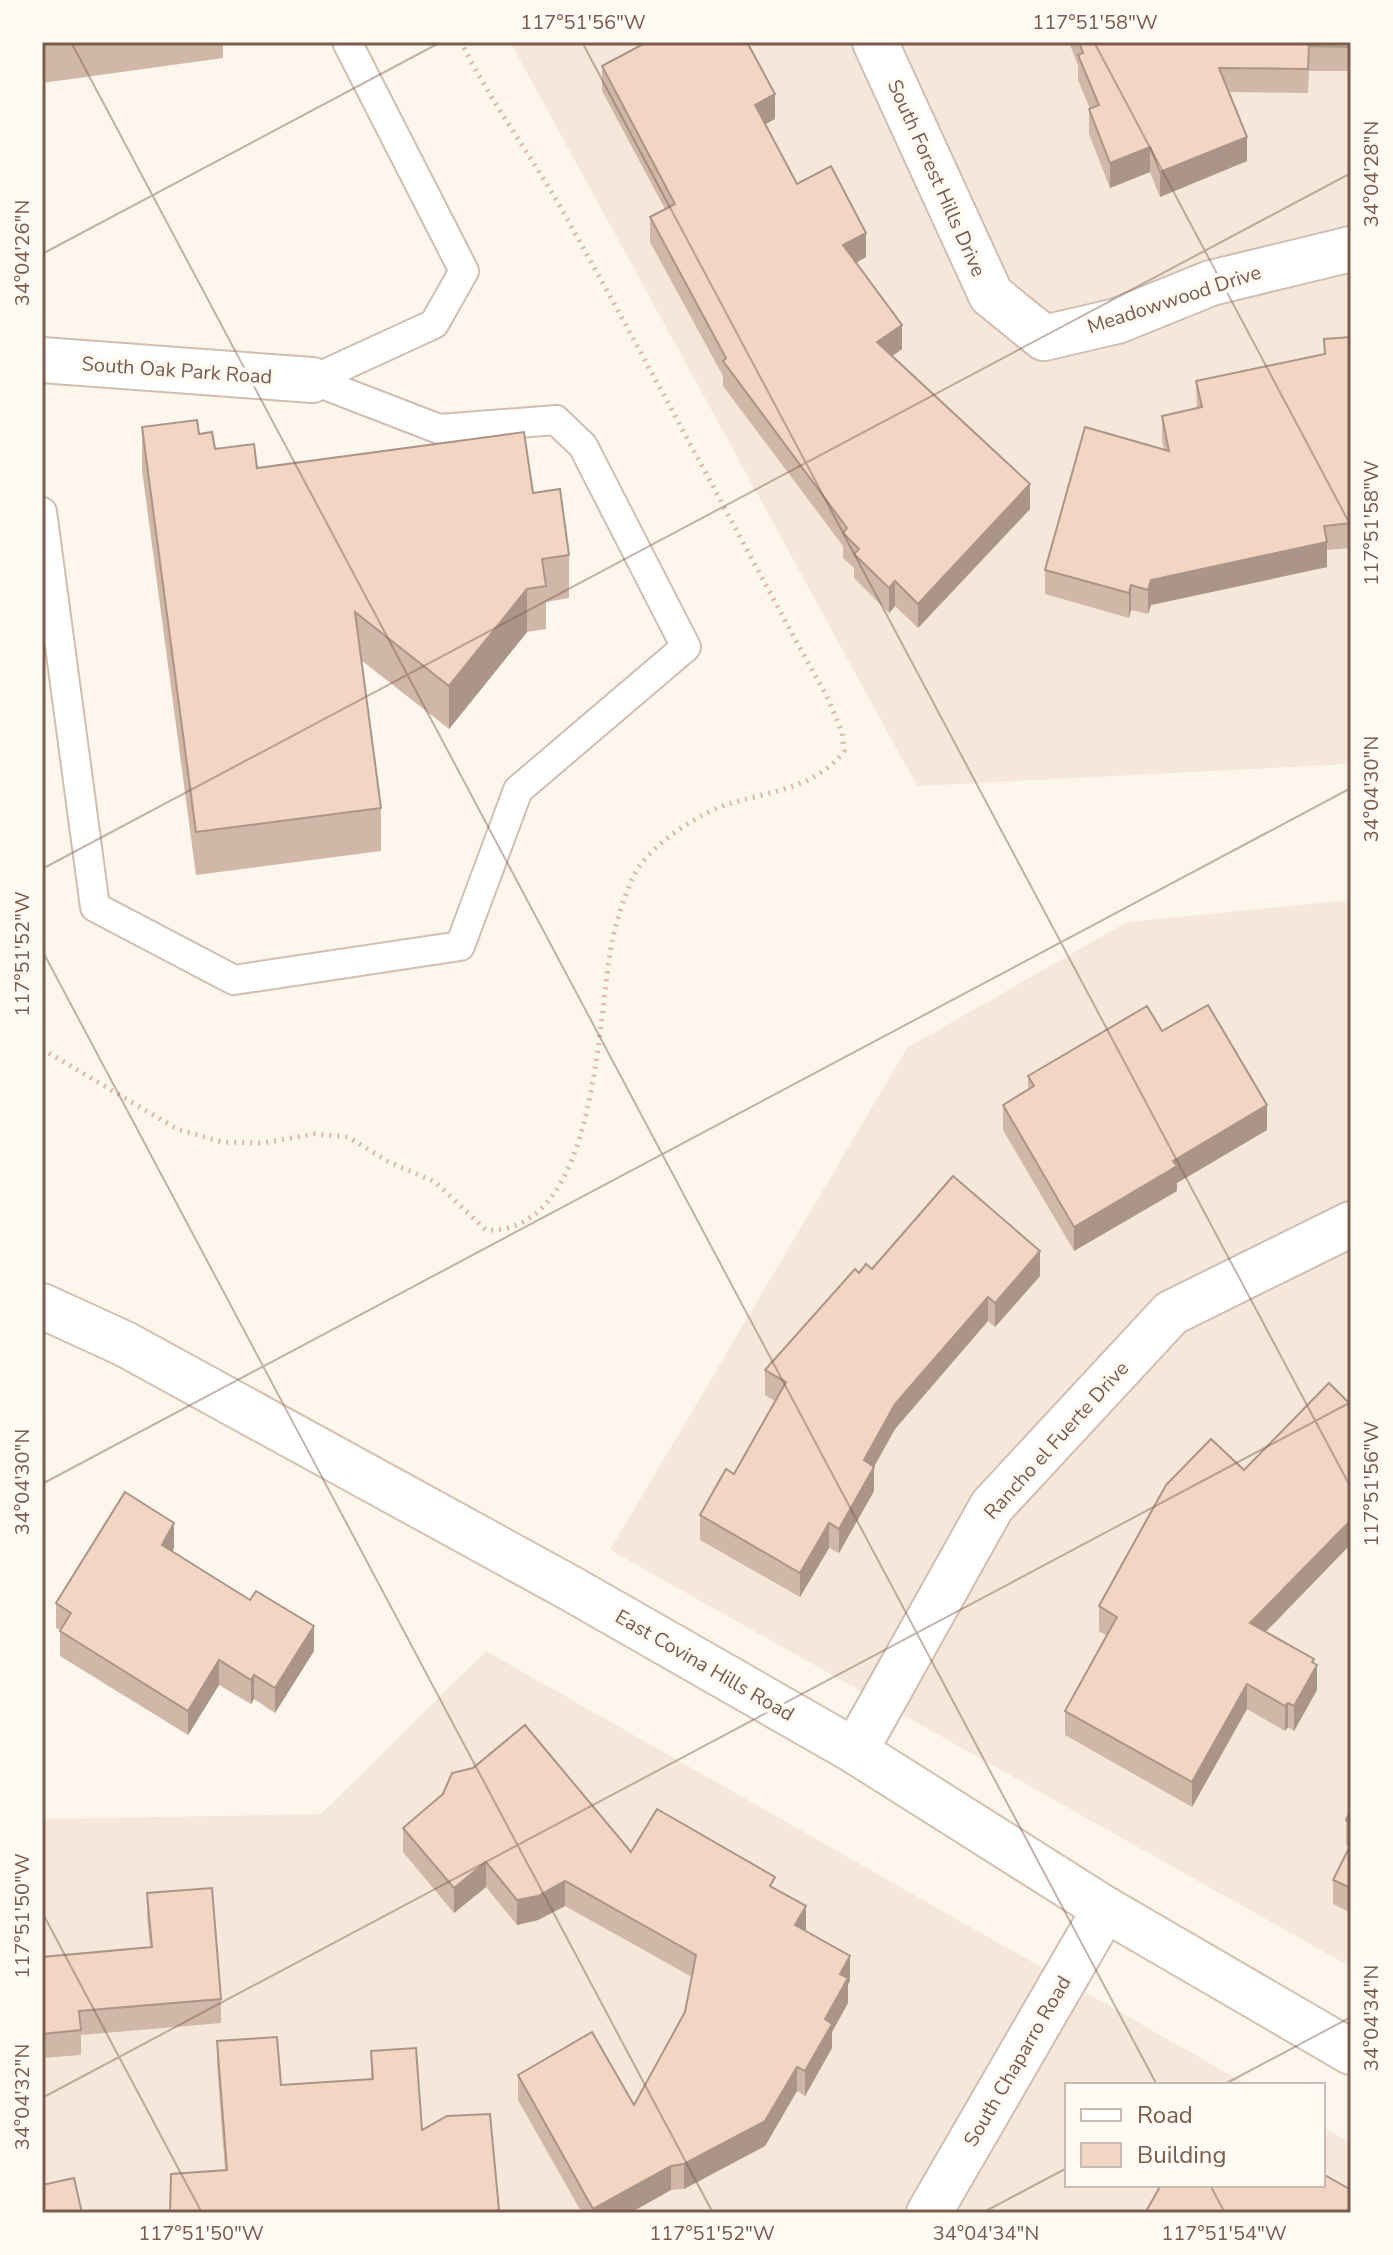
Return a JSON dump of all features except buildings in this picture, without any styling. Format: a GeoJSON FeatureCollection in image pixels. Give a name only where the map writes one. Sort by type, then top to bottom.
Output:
{"type":"FeatureCollection","features":[{"type":"Feature","properties":{"kind":"street","name":"South Forest Hills Drive"},"geometry":{"type":"LineString","coordinates":[[875,42],[991,295],[1044,338]]}},
{"type":"Feature","properties":{"kind":"street","name":"Meadowwood Drive"},"geometry":{"type":"LineString","coordinates":[[1044,338],[1117,321],[1211,283],[1351,249]]}},
{"type":"Feature","properties":{"kind":"street","name":"South Oak Park Road"},"geometry":{"type":"LineString","coordinates":[[42,360],[312,380]]}},
{"type":"Feature","properties":{"kind":"street","name":"Rancho el Fuerte Drive"},"geometry":{"type":"LineString","coordinates":[[855,1751],[992,1506],[1171,1313],[1351,1224]]}},
{"type":"Feature","properties":{"kind":"street","name":"East Covina Hills Road"},"geometry":{"type":"LineString","coordinates":[[42,1306],[125,1344],[556,1580],[855,1751],[1105,1909],[1351,2052]]}},
{"type":"Feature","properties":{"kind":"street","name":"South Chaparro Road"},"geometry":{"type":"LineString","coordinates":[[929,2213],[1105,1909]]}},
{"type":"Feature","properties":{"kind":"lane"},"geometry":{"type":"LineString","coordinates":[[312,380],[434,324],[464,271],[347,42]]}},
{"type":"Feature","properties":{"kind":"lane"},"geometry":{"type":"LineString","coordinates":[[42,512],[95,907],[234,980],[460,946],[518,790],[686,647],[583,446],[556,420],[439,429],[312,380]]}},
{"type":"Feature","properties":{"kind":"shaded area"},"geometry":{"type":"Polygon","coordinates":[[[510,42],[1351,42],[1351,764],[917,786],[510,42]]]}},
{"type":"Feature","properties":{"kind":"shaded area"},"geometry":{"type":"Polygon","coordinates":[[[1351,900],[1351,1967],[610,1550],[907,1048],[1127,922],[1351,900]]]}},
{"type":"Feature","properties":{"kind":"shaded area"},"geometry":{"type":"Polygon","coordinates":[[[486,1651],[1244,2083],[1065,2083],[1065,2187],[1325,2187],[1325,2128],[1351,2143],[1351,2213],[42,2213],[42,1819],[321,1814],[486,1651]]]}}]}
